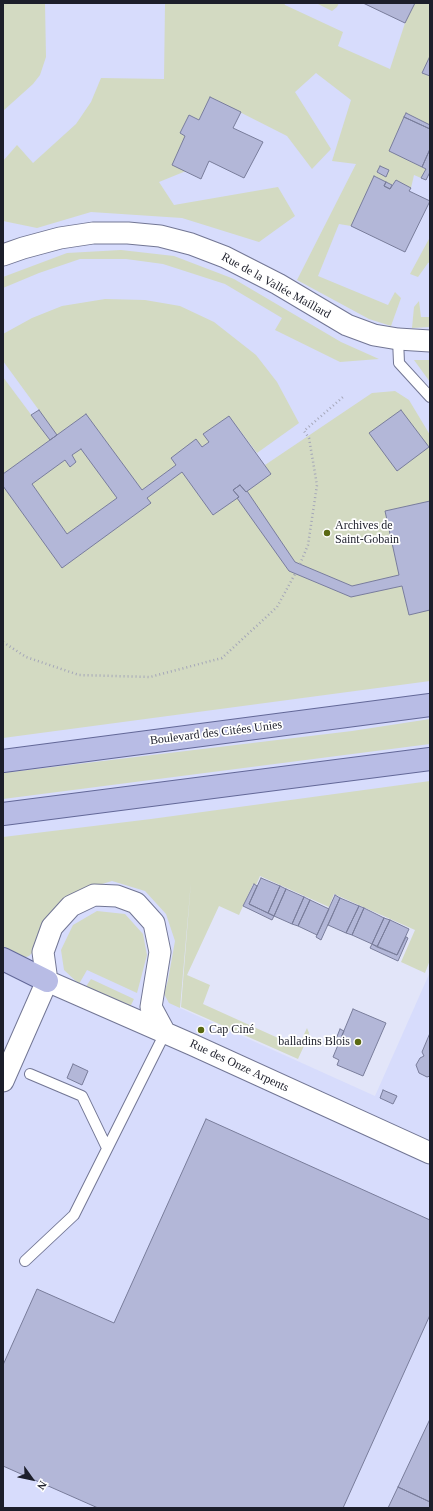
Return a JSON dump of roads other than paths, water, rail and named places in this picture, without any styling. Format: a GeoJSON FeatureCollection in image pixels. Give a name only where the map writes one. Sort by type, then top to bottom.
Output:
{"type":"FeatureCollection","features":[{"type":"Feature","properties":{"kind":"main road","name":"Boulevard des Citées Unies"},"geometry":{"type":"LineString","coordinates":[[3,761],[430,705]]}},
{"type":"Feature","properties":{"kind":"main road"},"geometry":{"type":"LineString","coordinates":[[3,814],[430,759]]}},
{"type":"Feature","properties":{"kind":"main road"},"geometry":{"type":"LineString","coordinates":[[3,960],[47,981]]}},
{"type":"Feature","properties":{"kind":"street","name":"Rue de la Vallée Maillard"},"geometry":{"type":"LineString","coordinates":[[3,255],[22,248],[60,238],[93,233],[128,233],[160,236],[192,244],[225,256],[278,284],[347,325],[374,335],[398,339],[430,341]]}},
{"type":"Feature","properties":{"kind":"street"},"geometry":{"type":"LineString","coordinates":[[3,1081],[47,981],[43,952],[52,927],[71,906],[94,895],[117,896],[136,903],[154,923],[160,952],[151,1007],[165,1033]]}},
{"type":"Feature","properties":{"kind":"street","name":"Rue des Onze Arpents"},"geometry":{"type":"LineString","coordinates":[[47,981],[430,1153]]}},
{"type":"Feature","properties":{"kind":"lane"},"geometry":{"type":"LineString","coordinates":[[398,339],[398,363],[430,397]]}},
{"type":"Feature","properties":{"kind":"lane"},"geometry":{"type":"LineString","coordinates":[[25,1261],[74,1215],[165,1033]]}},
{"type":"Feature","properties":{"kind":"lane"},"geometry":{"type":"LineString","coordinates":[[30,1074],[82,1096],[107,1148]]}},
{"type":"Feature","properties":{"kind":"place","name":"Archives de Saint-Gobain"},"geometry":{"type":"Point","coordinates":[327,533]}},
{"type":"Feature","properties":{"kind":"place","name":"Cap Ciné"},"geometry":{"type":"Point","coordinates":[201,1030]}},
{"type":"Feature","properties":{"kind":"place","name":"balladins Blois"},"geometry":{"type":"Point","coordinates":[358,1042]}}]}
